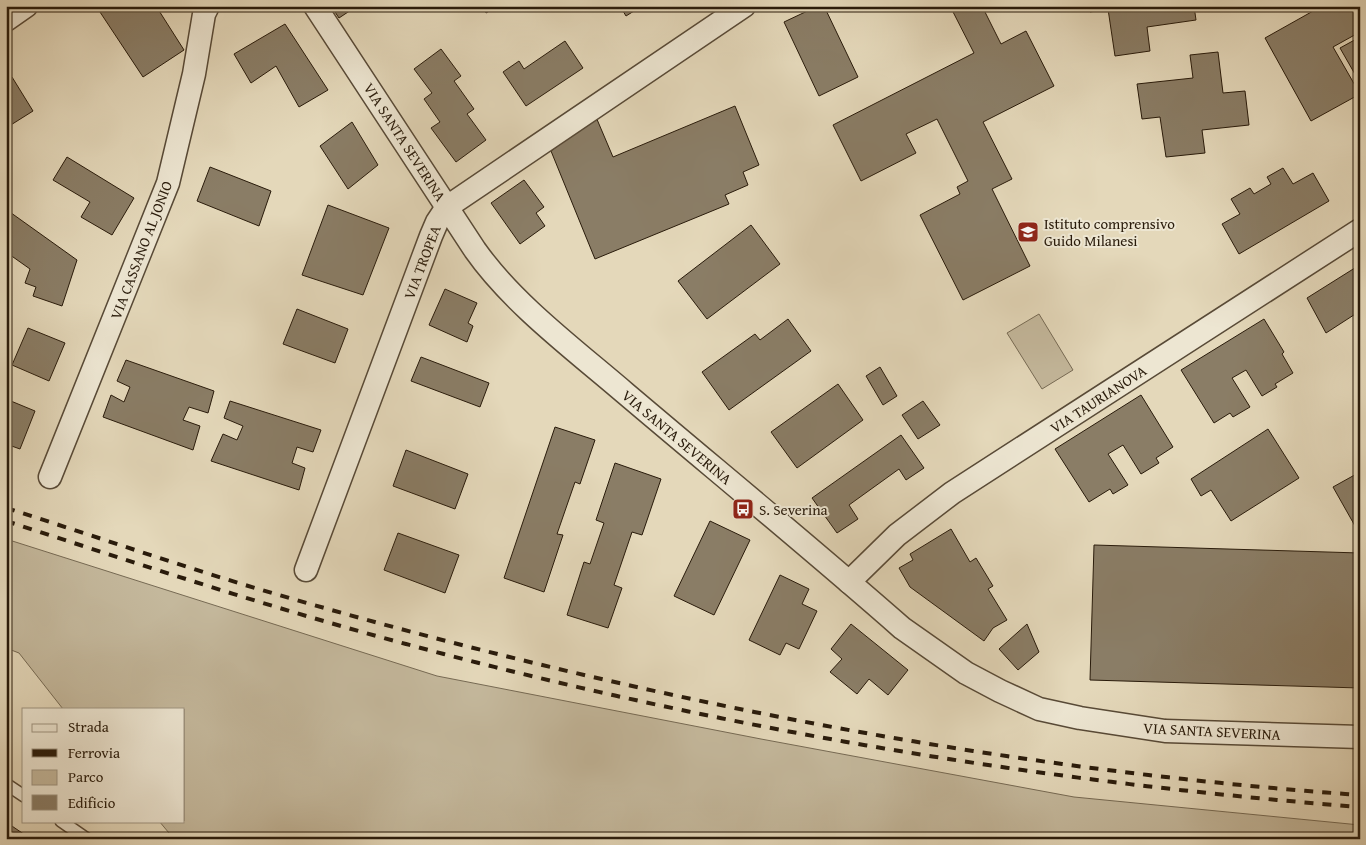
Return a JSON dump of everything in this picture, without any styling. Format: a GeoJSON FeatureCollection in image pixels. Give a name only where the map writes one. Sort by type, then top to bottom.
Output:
{"type":"FeatureCollection","features":[{"type":"Feature","properties":{"kind":"street"},"geometry":{"type":"LineString","coordinates":[[6,20],[26,6]]}},
{"type":"Feature","properties":{"kind":"street","name":"VIA SANTA SEVERINA"},"geometry":{"type":"LineString","coordinates":[[315,6],[486,266],[521,302],[902,628],[934,652],[984,683],[1039,709],[1080,718],[1165,731],[1360,737]]}},
{"type":"Feature","properties":{"kind":"street","name":"VIA TROPEA"},"geometry":{"type":"LineString","coordinates":[[306,570],[431,236],[437,222],[448,207],[744,6]]}},
{"type":"Feature","properties":{"kind":"street","name":"VIA CASSANO AL JONIO"},"geometry":{"type":"LineString","coordinates":[[50,477],[168,183],[194,74],[205,8]]}},
{"type":"Feature","properties":{"kind":"street","name":"VIA TAURIANOVA"},"geometry":{"type":"LineString","coordinates":[[849,582],[897,535],[952,493],[1360,230]]}},
{"type":"Feature","properties":{"kind":"lane"},"geometry":{"type":"LineString","coordinates":[[6,784],[22,795]]}},
{"type":"Feature","properties":{"kind":"lane"},"geometry":{"type":"LineString","coordinates":[[62,822],[87,839]]}},
{"type":"Feature","properties":{"kind":"green space"},"geometry":{"type":"Polygon","coordinates":[[[1039,314],[1073,370],[1042,389],[1007,333],[1039,314]]]}},
{"type":"Feature","properties":{"kind":"green space"},"geometry":{"type":"Polygon","coordinates":[[[6,539],[437,676],[1074,797],[1360,825],[1360,839],[174,839],[160,822],[185,822],[185,708],[62,708],[19,653],[6,648],[6,539]]]}},
{"type":"Feature","properties":{"kind":"building"},"geometry":{"type":"Polygon","coordinates":[[[96,6],[156,6],[184,50],[143,77],[96,6]]]}},
{"type":"Feature","properties":{"kind":"building"},"geometry":{"type":"Polygon","coordinates":[[[331,6],[357,6],[339,18],[331,6]]]}},
{"type":"Feature","properties":{"kind":"building"},"geometry":{"type":"Polygon","coordinates":[[[483,6],[498,6],[486,13],[483,6]]]}},
{"type":"Feature","properties":{"kind":"building"},"geometry":{"type":"Polygon","coordinates":[[[620,6],[642,6],[626,16],[620,6]]]}},
{"type":"Feature","properties":{"kind":"building"},"geometry":{"type":"Polygon","coordinates":[[[818,6],[824,6],[858,77],[819,96],[784,22],[818,6]]]}},
{"type":"Feature","properties":{"kind":"building"},"geometry":{"type":"Polygon","coordinates":[[[950,6],[982,6],[1001,44],[1026,31],[1054,86],[983,122],[1012,179],[992,189],[1030,266],[963,300],[920,215],[960,194],[957,187],[968,181],[937,119],[906,134],[916,153],[861,181],[833,125],[974,53],[950,6]]]}},
{"type":"Feature","properties":{"kind":"building"},"geometry":{"type":"Polygon","coordinates":[[[1089,6],[1194,6],[1196,20],[1147,27],[1150,51],[1115,56],[1108,9],[1090,12],[1089,6]]]}},
{"type":"Feature","properties":{"kind":"building"},"geometry":{"type":"Polygon","coordinates":[[[1322,6],[1360,6],[1360,32],[1333,47],[1360,94],[1311,121],[1265,38],[1322,6]]]}},
{"type":"Feature","properties":{"kind":"building"},"geometry":{"type":"Polygon","coordinates":[[[285,24],[328,90],[299,107],[276,66],[251,83],[234,54],[285,24]]]}},
{"type":"Feature","properties":{"kind":"building"},"geometry":{"type":"Polygon","coordinates":[[[1360,37],[1360,83],[1340,48],[1360,37]]]}},
{"type":"Feature","properties":{"kind":"building"},"geometry":{"type":"Polygon","coordinates":[[[565,41],[583,68],[526,106],[503,72],[519,61],[524,69],[565,41]]]}},
{"type":"Feature","properties":{"kind":"building"},"geometry":{"type":"Polygon","coordinates":[[[441,49],[461,76],[454,81],[474,109],[467,114],[486,140],[456,162],[431,128],[440,122],[424,99],[432,93],[414,69],[441,49]]]}},
{"type":"Feature","properties":{"kind":"building"},"geometry":{"type":"Polygon","coordinates":[[[1218,52],[1223,93],[1245,91],[1249,125],[1202,130],[1205,153],[1166,157],[1160,117],[1142,119],[1137,84],[1193,78],[1190,55],[1218,52]]]}},
{"type":"Feature","properties":{"kind":"building"},"geometry":{"type":"Polygon","coordinates":[[[12,77],[33,111],[6,128],[6,81],[12,77]]]}},
{"type":"Feature","properties":{"kind":"building"},"geometry":{"type":"Polygon","coordinates":[[[735,106],[759,165],[743,172],[748,185],[725,195],[729,204],[595,259],[551,151],[596,117],[613,157],[735,106]]]}},
{"type":"Feature","properties":{"kind":"building"},"geometry":{"type":"Polygon","coordinates":[[[352,122],[378,165],[348,189],[320,146],[352,122]]]}},
{"type":"Feature","properties":{"kind":"building"},"geometry":{"type":"Polygon","coordinates":[[[67,157],[134,198],[112,235],[81,217],[90,202],[53,180],[67,157]]]}},
{"type":"Feature","properties":{"kind":"building"},"geometry":{"type":"Polygon","coordinates":[[[210,167],[271,191],[259,226],[197,201],[210,167]]]}},
{"type":"Feature","properties":{"kind":"building"},"geometry":{"type":"Polygon","coordinates":[[[1283,168],[1293,184],[1313,173],[1329,201],[1239,254],[1222,224],[1240,214],[1231,199],[1250,188],[1254,194],[1271,184],[1267,177],[1283,168]]]}},
{"type":"Feature","properties":{"kind":"building"},"geometry":{"type":"Polygon","coordinates":[[[524,180],[544,207],[536,213],[545,226],[520,244],[491,203],[524,180]]]}},
{"type":"Feature","properties":{"kind":"building"},"geometry":{"type":"Polygon","coordinates":[[[328,205],[389,228],[363,295],[302,275],[328,205]]]}},
{"type":"Feature","properties":{"kind":"building"},"geometry":{"type":"Polygon","coordinates":[[[7,210],[77,260],[62,306],[33,296],[36,287],[25,283],[30,269],[6,252],[7,210]]]}},
{"type":"Feature","properties":{"kind":"building"},"geometry":{"type":"Polygon","coordinates":[[[751,225],[780,264],[707,319],[678,281],[751,225]]]}},
{"type":"Feature","properties":{"kind":"building"},"geometry":{"type":"Polygon","coordinates":[[[1358,266],[1360,269],[1360,311],[1326,333],[1307,298],[1358,266]]]}},
{"type":"Feature","properties":{"kind":"building"},"geometry":{"type":"Polygon","coordinates":[[[445,289],[477,303],[468,323],[473,326],[467,342],[429,325],[445,289]]]}},
{"type":"Feature","properties":{"kind":"building"},"geometry":{"type":"Polygon","coordinates":[[[297,309],[348,329],[335,363],[283,344],[297,309]]]}},
{"type":"Feature","properties":{"kind":"building"},"geometry":{"type":"Polygon","coordinates":[[[788,319],[811,351],[729,410],[702,372],[755,334],[760,340],[788,319]]]}},
{"type":"Feature","properties":{"kind":"building"},"geometry":{"type":"Polygon","coordinates":[[[1264,319],[1284,352],[1282,354],[1293,373],[1275,384],[1277,387],[1262,396],[1246,370],[1232,378],[1250,407],[1233,417],[1230,413],[1214,423],[1181,370],[1264,319]]]}},
{"type":"Feature","properties":{"kind":"building"},"geometry":{"type":"Polygon","coordinates":[[[28,328],[65,343],[49,381],[12,365],[28,328]]]}},
{"type":"Feature","properties":{"kind":"building"},"geometry":{"type":"Polygon","coordinates":[[[421,357],[489,383],[480,407],[411,381],[421,357]]]}},
{"type":"Feature","properties":{"kind":"building"},"geometry":{"type":"Polygon","coordinates":[[[126,360],[214,391],[208,413],[189,407],[183,420],[200,426],[193,450],[103,417],[111,395],[124,402],[130,387],[117,381],[126,360]]]}},
{"type":"Feature","properties":{"kind":"building"},"geometry":{"type":"Polygon","coordinates":[[[880,367],[897,396],[883,405],[866,376],[880,367]]]}},
{"type":"Feature","properties":{"kind":"building"},"geometry":{"type":"Polygon","coordinates":[[[838,384],[863,420],[797,468],[771,432],[838,384]]]}},
{"type":"Feature","properties":{"kind":"building"},"geometry":{"type":"Polygon","coordinates":[[[1141,395],[1173,447],[1156,458],[1159,463],[1141,474],[1123,445],[1108,454],[1128,485],[1113,494],[1110,489],[1089,502],[1055,449],[1141,395]]]}},
{"type":"Feature","properties":{"kind":"building"},"geometry":{"type":"Polygon","coordinates":[[[6,399],[35,411],[20,449],[6,444],[6,399]]]}},
{"type":"Feature","properties":{"kind":"building"},"geometry":{"type":"Polygon","coordinates":[[[230,401],[321,430],[313,452],[297,447],[292,463],[305,468],[299,490],[211,461],[223,434],[237,440],[243,426],[224,418],[230,401]]]}},
{"type":"Feature","properties":{"kind":"building"},"geometry":{"type":"Polygon","coordinates":[[[923,401],[940,425],[918,439],[902,415],[923,401]]]}},
{"type":"Feature","properties":{"kind":"building"},"geometry":{"type":"Polygon","coordinates":[[[555,427],[595,440],[580,484],[575,482],[557,534],[563,535],[544,592],[504,578],[555,427]]]}},
{"type":"Feature","properties":{"kind":"building"},"geometry":{"type":"Polygon","coordinates":[[[1268,429],[1299,478],[1231,521],[1211,490],[1201,496],[1191,479],[1268,429]]]}},
{"type":"Feature","properties":{"kind":"building"},"geometry":{"type":"Polygon","coordinates":[[[901,435],[924,468],[906,480],[899,469],[849,505],[858,519],[837,533],[812,498],[901,435]]]}},
{"type":"Feature","properties":{"kind":"building"},"geometry":{"type":"Polygon","coordinates":[[[406,450],[468,474],[455,509],[393,486],[406,450]]]}},
{"type":"Feature","properties":{"kind":"building"},"geometry":{"type":"Polygon","coordinates":[[[615,463],[661,479],[642,535],[632,532],[614,585],[622,588],[608,628],[567,615],[584,562],[590,564],[604,523],[596,520],[615,463]]]}},
{"type":"Feature","properties":{"kind":"building"},"geometry":{"type":"Polygon","coordinates":[[[1360,472],[1360,533],[1359,533],[1333,487],[1360,472]]]}},
{"type":"Feature","properties":{"kind":"building"},"geometry":{"type":"Polygon","coordinates":[[[710,521],[750,540],[714,615],[674,596],[710,521]]]}},
{"type":"Feature","properties":{"kind":"building"},"geometry":{"type":"Polygon","coordinates":[[[951,529],[970,562],[976,558],[993,586],[988,589],[1007,620],[993,628],[984,641],[910,587],[899,568],[913,560],[910,554],[951,529]]]}},
{"type":"Feature","properties":{"kind":"building"},"geometry":{"type":"Polygon","coordinates":[[[398,533],[459,555],[445,593],[384,570],[398,533]]]}},
{"type":"Feature","properties":{"kind":"building"},"geometry":{"type":"Polygon","coordinates":[[[1094,545],[1360,553],[1360,688],[1090,680],[1094,545]]]}},
{"type":"Feature","properties":{"kind":"building"},"geometry":{"type":"Polygon","coordinates":[[[780,575],[809,589],[802,604],[817,611],[799,649],[786,643],[780,655],[749,640],[780,575]]]}},
{"type":"Feature","properties":{"kind":"building"},"geometry":{"type":"Polygon","coordinates":[[[851,624],[908,670],[888,695],[869,679],[857,694],[830,672],[842,659],[831,649],[851,624]]]}},
{"type":"Feature","properties":{"kind":"building"},"geometry":{"type":"Polygon","coordinates":[[[1027,624],[1039,652],[1018,670],[999,649],[1027,624]]]}},
{"type":"Feature","properties":{"kind":"building"},"geometry":{"type":"Polygon","coordinates":[[[6,822],[31,839],[6,839],[6,822]]]}},
{"type":"Feature","properties":{"kind":"railway"},"geometry":{"type":"LineString","coordinates":[[6,508],[272,593],[405,630],[539,664],[675,695],[810,723],[947,747],[1084,767],[1222,783],[1360,795]]}},
{"type":"Feature","properties":{"kind":"railway"},"geometry":{"type":"LineString","coordinates":[[6,521],[305,616],[523,674],[641,701],[879,748],[999,767],[1119,783],[1360,807]]}},
{"type":"Feature","properties":{"kind":"place","name":"Istituto comprensivo Guido Milanesi"},"geometry":{"type":"Point","coordinates":[1028,232]}},
{"type":"Feature","properties":{"kind":"place","name":"S. Severina"},"geometry":{"type":"Point","coordinates":[743,509]}}]}
